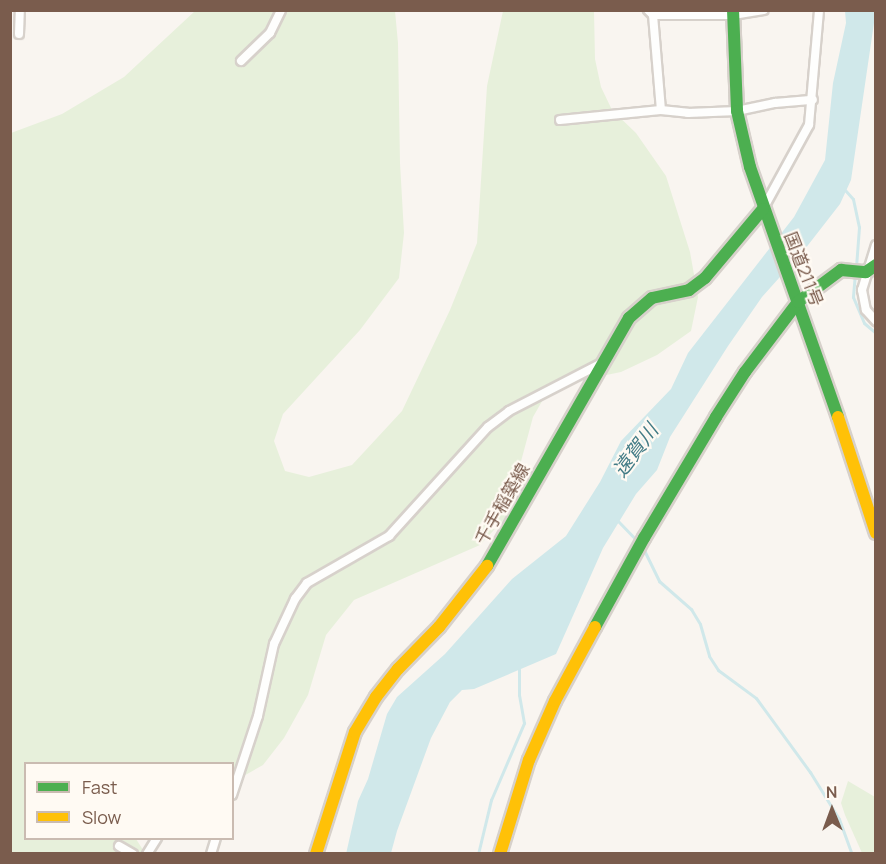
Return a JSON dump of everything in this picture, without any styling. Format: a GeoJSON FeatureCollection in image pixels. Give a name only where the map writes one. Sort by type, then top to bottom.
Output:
{"type":"FeatureCollection","features":[{"type":"Feature","properties":{"kind":"main road","name":"国道211号"},"geometry":{"type":"LineString","coordinates":[[733,13],[737,111],[762,209],[796,297],[876,533]]}},
{"type":"Feature","properties":{"kind":"main road","name":"千手稲築線"},"geometry":{"type":"LineString","coordinates":[[316,854],[355,732],[398,669],[467,594],[492,558],[629,318],[640,306],[652,298],[688,290],[705,278],[762,209]]}},
{"type":"Feature","properties":{"kind":"main road"},"geometry":{"type":"LineString","coordinates":[[500,854],[529,760],[586,641],[716,417],[796,297],[841,270],[871,268]]}},
{"type":"Feature","properties":{"kind":"street"},"geometry":{"type":"LineString","coordinates":[[19,34],[20,10]]}},
{"type":"Feature","properties":{"kind":"street"},"geometry":{"type":"LineString","coordinates":[[241,61],[270,33],[281,10]]}},
{"type":"Feature","properties":{"kind":"street"},"geometry":{"type":"LineString","coordinates":[[661,110],[651,13],[733,13],[764,10]]}},
{"type":"Feature","properties":{"kind":"street"},"geometry":{"type":"LineString","coordinates":[[762,209],[809,125],[813,100],[819,10]]}},
{"type":"Feature","properties":{"kind":"street"},"geometry":{"type":"LineString","coordinates":[[560,120],[661,110],[688,113],[737,111],[775,103],[813,100]]}},
{"type":"Feature","properties":{"kind":"street"},"geometry":{"type":"LineString","coordinates":[[876,245],[871,268],[862,290],[866,310],[876,321]]}},
{"type":"Feature","properties":{"kind":"street"},"geometry":{"type":"LineString","coordinates":[[234,789],[258,716],[274,644],[295,599],[307,584],[389,536],[488,427],[509,411],[604,362]]}},
{"type":"Feature","properties":{"kind":"street"},"geometry":{"type":"LineString","coordinates":[[147,854],[157,840]]}},
{"type":"Feature","properties":{"kind":"street"},"geometry":{"type":"LineString","coordinates":[[119,846],[133,854]]}},
{"type":"Feature","properties":{"kind":"green space"},"geometry":{"type":"Polygon","coordinates":[[[195,11],[395,11],[404,233],[399,278],[360,330],[283,414],[274,441],[285,471],[309,477],[352,465],[402,411],[450,310],[477,243],[487,86],[503,11],[594,11],[595,59],[601,87],[612,110],[636,133],[666,176],[690,252],[698,297],[691,331],[657,355],[621,372],[572,382],[545,396],[533,417],[506,517],[480,545],[354,600],[326,635],[308,695],[284,738],[263,765],[234,781],[234,762],[24,762],[24,840],[137,840],[145,853],[11,854],[11,133],[62,114],[124,77],[195,11]]]}},
{"type":"Feature","properties":{"kind":"green space"},"geometry":{"type":"Polygon","coordinates":[[[848,781],[875,797],[875,853],[862,853],[845,815],[841,803],[848,781]]]}},
{"type":"Feature","properties":{"kind":"water","name":"遠賀川"},"geometry":{"type":"Polygon","coordinates":[[[845,11],[875,11],[875,16],[851,180],[840,204],[805,249],[762,297],[670,437],[657,470],[636,494],[603,548],[556,654],[474,689],[462,690],[450,702],[431,738],[391,853],[346,854],[358,801],[368,779],[387,714],[397,697],[445,654],[512,579],[566,536],[600,482],[621,441],[671,389],[688,353],[794,217],[825,160],[833,83],[846,23],[845,11]]]}},
{"type":"Feature","properties":{"kind":"waterway"},"geometry":{"type":"LineString","coordinates":[[845,190],[853,199],[859,227],[856,267]]}},
{"type":"Feature","properties":{"kind":"waterway"},"geometry":{"type":"LineString","coordinates":[[855,273],[853,297],[864,323],[876,333]]}},
{"type":"Feature","properties":{"kind":"waterway"},"geometry":{"type":"LineString","coordinates":[[617,520],[639,543]]}},
{"type":"Feature","properties":{"kind":"waterway"},"geometry":{"type":"LineString","coordinates":[[643,548],[659,581],[691,609],[700,624],[709,656],[718,670],[756,698],[810,772],[839,819],[852,854]]}},
{"type":"Feature","properties":{"kind":"waterway"},"geometry":{"type":"LineString","coordinates":[[478,854],[491,800],[524,723],[519,695],[519,669]]}},
{"type":"Feature","properties":{"kind":"traffic: fast"},"geometry":{"type":"LineString","coordinates":[[733,10],[737,111],[750,167],[838,417]]}},
{"type":"Feature","properties":{"kind":"traffic: fast"},"geometry":{"type":"LineString","coordinates":[[487,566],[629,318],[652,298],[689,290],[705,278],[763,209]]}},
{"type":"Feature","properties":{"kind":"traffic: fast"},"geometry":{"type":"LineString","coordinates":[[595,627],[644,538],[716,417],[745,372],[798,302],[841,270],[866,272],[876,265]]}},
{"type":"Feature","properties":{"kind":"traffic: slow"},"geometry":{"type":"LineString","coordinates":[[838,417],[876,533]]}},
{"type":"Feature","properties":{"kind":"traffic: slow"},"geometry":{"type":"LineString","coordinates":[[316,854],[355,732],[376,697],[398,669],[439,627],[487,566]]}},
{"type":"Feature","properties":{"kind":"traffic: slow"},"geometry":{"type":"LineString","coordinates":[[500,854],[529,760],[555,701],[595,627]]}}]}
